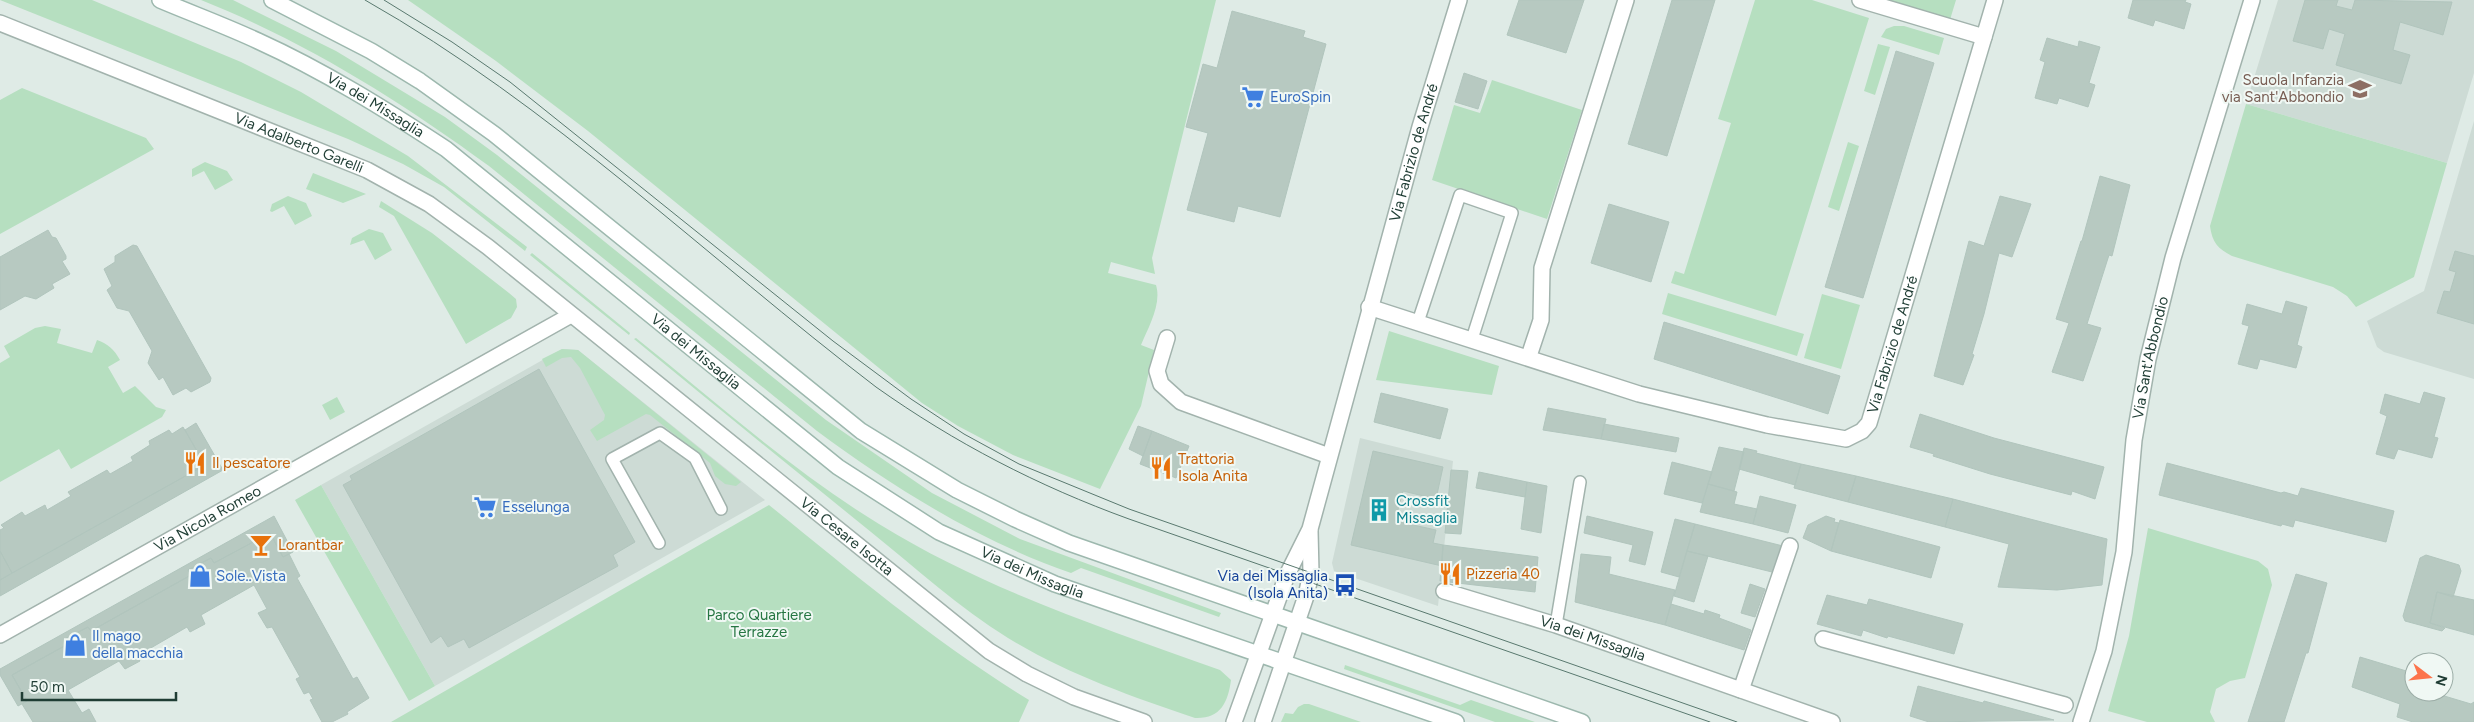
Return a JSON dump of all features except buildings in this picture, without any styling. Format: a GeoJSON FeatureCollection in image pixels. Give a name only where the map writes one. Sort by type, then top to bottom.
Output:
{"type":"FeatureCollection","features":[{"type":"Feature","properties":{"kind":"street","name":"Via dei Missaglia"},"geometry":{"type":"LineString","coordinates":[[160,0],[257,40],[297,60],[378,104],[446,149],[838,467],[939,532],[1055,584],[1456,722]]}},
{"type":"Feature","properties":{"kind":"street"},"geometry":{"type":"LineString","coordinates":[[272,0],[372,52],[420,81],[494,134],[861,430],[906,460],[1015,519],[1069,543],[1582,722]]}},
{"type":"Feature","properties":{"kind":"street","name":"Via Fabrizio de André"},"geometry":{"type":"LineString","coordinates":[[1273,614],[1296,554],[1310,529],[1438,62],[1458,0]]}},
{"type":"Feature","properties":{"kind":"street"},"geometry":{"type":"LineString","coordinates":[[1529,356],[1541,320],[1542,268],[1626,0]]}},
{"type":"Feature","properties":{"kind":"street"},"geometry":{"type":"LineString","coordinates":[[1860,0],[1984,37]]}},
{"type":"Feature","properties":{"kind":"street","name":"Via Fabrizio de André"},"geometry":{"type":"LineString","coordinates":[[1370,307],[1529,356],[1579,376],[1639,394],[1768,426],[1846,438],[1862,431],[1869,423],[1995,0]]}},
{"type":"Feature","properties":{"kind":"street","name":"Via Sant'Abbondio"},"geometry":{"type":"LineString","coordinates":[[2081,722],[2104,651],[2124,552],[2134,440],[2148,359],[2174,258],[2252,0]]}},
{"type":"Feature","properties":{"kind":"street","name":"Via Adalberto Garelli"},"geometry":{"type":"LineString","coordinates":[[0,23],[367,170],[394,183],[460,225],[571,315]]}},
{"type":"Feature","properties":{"kind":"street","name":"Via Nicola Romeo"},"geometry":{"type":"LineString","coordinates":[[0,635],[571,315]]}},
{"type":"Feature","properties":{"kind":"street","name":"Via Cesare Isotta"},"geometry":{"type":"LineString","coordinates":[[571,315],[989,651],[1028,674],[1074,697],[1144,722]]}},
{"type":"Feature","properties":{"kind":"street"},"geometry":{"type":"LineString","coordinates":[[1167,338],[1157,371],[1160,384],[1181,402],[1329,456]]}},
{"type":"Feature","properties":{"kind":"street","name":"Via Fabrizio de André"},"geometry":{"type":"LineString","coordinates":[[1296,623],[1311,573],[1310,529]]}},
{"type":"Feature","properties":{"kind":"street"},"geometry":{"type":"LineString","coordinates":[[1741,690],[1790,546]]}},
{"type":"Feature","properties":{"kind":"street","name":"Via dei Missaglia"},"geometry":{"type":"LineString","coordinates":[[1444,591],[1556,625],[1832,722]]}},
{"type":"Feature","properties":{"kind":"street"},"geometry":{"type":"LineString","coordinates":[[1234,722],[1273,614]]}},
{"type":"Feature","properties":{"kind":"street"},"geometry":{"type":"LineString","coordinates":[[1262,722],[1296,623]]}},
{"type":"Feature","properties":{"kind":"street"},"geometry":{"type":"LineString","coordinates":[[1823,638],[2066,705]]}},
{"type":"Feature","properties":{"kind":"lane"},"geometry":{"type":"LineString","coordinates":[[1418,322],[1460,195],[1512,213],[1472,339]]}},
{"type":"Feature","properties":{"kind":"lane"},"geometry":{"type":"LineString","coordinates":[[659,543],[612,459],[660,433],[695,458],[721,509]]}},
{"type":"Feature","properties":{"kind":"lane"},"geometry":{"type":"LineString","coordinates":[[1556,625],[1580,482]]}},
{"type":"Feature","properties":{"kind":"shaded area","name":"Scuola Infanzia via Sant'Abbondio"},"geometry":{"type":"Polygon","coordinates":[[[2278,0],[2474,0],[2474,73],[2447,163],[2246,104],[2278,0]]]}},
{"type":"Feature","properties":{"kind":"shaded area"},"geometry":{"type":"Polygon","coordinates":[[[2474,121],[2474,379],[2384,352],[2377,347],[2367,321],[2424,291],[2474,121]]]}},
{"type":"Feature","properties":{"kind":"shaded area","name":"Esselunga"},"geometry":{"type":"Polygon","coordinates":[[[562,349],[578,350],[765,500],[435,686],[321,485],[562,349]]]}},
{"type":"Feature","properties":{"kind":"shaded area"},"geometry":{"type":"Polygon","coordinates":[[[1360,438],[1453,461],[1438,606],[1334,571],[1332,563],[1360,438]]]}},
{"type":"Feature","properties":{"kind":"green space"},"geometry":{"type":"Polygon","coordinates":[[[0,0],[92,0],[241,62],[301,92],[408,156],[527,247],[525,251],[444,187],[403,164],[348,139],[0,0]]]}},
{"type":"Feature","properties":{"kind":"green space"},"geometry":{"type":"Polygon","coordinates":[[[201,0],[233,0],[336,51],[445,117],[497,155],[826,420],[932,493],[1020,539],[1221,613],[1219,617],[1081,568],[1071,573],[1037,560],[971,529],[907,493],[817,431],[489,166],[421,118],[314,53],[239,16],[201,0]]]}},
{"type":"Feature","properties":{"kind":"green space"},"geometry":{"type":"Polygon","coordinates":[[[408,0],[1216,0],[1152,258],[1155,274],[1111,262],[1108,273],[1156,285],[1157,300],[1156,308],[1141,345],[1154,350],[1141,406],[1100,489],[1013,455],[958,426],[922,403],[588,131],[496,61],[408,0]]]}},
{"type":"Feature","properties":{"kind":"green space"},"geometry":{"type":"Polygon","coordinates":[[[1755,0],[1812,0],[1869,18],[1776,316],[1671,283],[1675,271],[1684,274],[1731,123],[1718,119],[1755,0]]]}},
{"type":"Feature","properties":{"kind":"green space"},"geometry":{"type":"Polygon","coordinates":[[[1884,0],[1956,0],[1949,23],[1884,0]]]}},
{"type":"Feature","properties":{"kind":"green space"},"geometry":{"type":"Polygon","coordinates":[[[1894,26],[1904,26],[1944,38],[1939,55],[1881,37],[1886,29],[1894,26]]]}},
{"type":"Feature","properties":{"kind":"green space"},"geometry":{"type":"Polygon","coordinates":[[[1878,44],[1890,47],[1875,95],[1864,91],[1878,44]]]}},
{"type":"Feature","properties":{"kind":"green space"},"geometry":{"type":"Polygon","coordinates":[[[1492,80],[1582,110],[1547,219],[1432,180],[1454,105],[1480,113],[1492,80]]]}},
{"type":"Feature","properties":{"kind":"green space"},"geometry":{"type":"Polygon","coordinates":[[[22,88],[146,138],[154,149],[0,234],[0,100],[22,88]]]}},
{"type":"Feature","properties":{"kind":"green space"},"geometry":{"type":"Polygon","coordinates":[[[2246,104],[2447,163],[2414,277],[2356,307],[2347,296],[2333,287],[2232,256],[2219,248],[2214,241],[2210,226],[2246,104]]]}},
{"type":"Feature","properties":{"kind":"green space"},"geometry":{"type":"Polygon","coordinates":[[[1848,142],[1859,146],[1839,211],[1828,207],[1848,142]]]}},
{"type":"Feature","properties":{"kind":"green space"},"geometry":{"type":"Polygon","coordinates":[[[205,162],[227,171],[233,180],[215,190],[204,171],[192,177],[192,169],[205,162]]]}},
{"type":"Feature","properties":{"kind":"green space"},"geometry":{"type":"Polygon","coordinates":[[[313,173],[366,194],[343,203],[306,189],[313,173]]]}},
{"type":"Feature","properties":{"kind":"green space"},"geometry":{"type":"Polygon","coordinates":[[[288,196],[306,203],[312,216],[295,225],[284,206],[272,212],[270,211],[272,204],[288,196]]]}},
{"type":"Feature","properties":{"kind":"green space"},"geometry":{"type":"Polygon","coordinates":[[[381,201],[432,233],[516,299],[517,307],[511,318],[466,344],[394,216],[379,207],[381,201]]]}},
{"type":"Feature","properties":{"kind":"green space"},"geometry":{"type":"Polygon","coordinates":[[[369,229],[383,233],[392,250],[375,260],[364,240],[350,245],[352,238],[369,229]]]}},
{"type":"Feature","properties":{"kind":"green space"},"geometry":{"type":"Polygon","coordinates":[[[532,253],[630,333],[629,335],[530,255],[532,253]]]}},
{"type":"Feature","properties":{"kind":"green space"},"geometry":{"type":"Polygon","coordinates":[[[1668,293],[1804,334],[1797,356],[1662,314],[1668,293]]]}},
{"type":"Feature","properties":{"kind":"green space"},"geometry":{"type":"Polygon","coordinates":[[[1822,294],[1860,305],[1841,369],[1804,358],[1822,294]]]}},
{"type":"Feature","properties":{"kind":"green space"},"geometry":{"type":"Polygon","coordinates":[[[45,326],[61,329],[57,343],[92,353],[97,340],[108,345],[120,360],[108,367],[123,393],[135,386],[156,407],[166,410],[162,417],[71,469],[59,449],[0,482],[0,363],[10,357],[4,346],[35,328],[45,326]]]}},
{"type":"Feature","properties":{"kind":"green space"},"geometry":{"type":"Polygon","coordinates":[[[1389,331],[1499,366],[1492,395],[1376,380],[1389,331]]]}},
{"type":"Feature","properties":{"kind":"green space"},"geometry":{"type":"Polygon","coordinates":[[[636,338],[754,435],[815,481],[879,524],[920,548],[1003,588],[1089,623],[1220,670],[1231,680],[1225,702],[1211,716],[1195,718],[1123,693],[1076,673],[1053,663],[1008,638],[972,614],[938,587],[634,339],[636,338]]]}},
{"type":"Feature","properties":{"kind":"green space"},"geometry":{"type":"Polygon","coordinates":[[[562,349],[578,350],[741,482],[736,486],[725,484],[715,476],[710,463],[650,415],[646,414],[597,441],[590,430],[604,420],[605,415],[580,368],[571,357],[562,358],[546,367],[542,359],[562,349]]]}},
{"type":"Feature","properties":{"kind":"green space"},"geometry":{"type":"Polygon","coordinates":[[[337,397],[345,412],[330,420],[322,405],[337,397]]]}},
{"type":"Feature","properties":{"kind":"green space"},"geometry":{"type":"Polygon","coordinates":[[[321,485],[435,686],[409,701],[295,500],[321,485]]]}},
{"type":"Feature","properties":{"kind":"green space","name":"Parco Quartiere Terrazze"},"geometry":{"type":"Polygon","coordinates":[[[769,505],[928,631],[1029,700],[1019,722],[391,722],[769,505]]]}},
{"type":"Feature","properties":{"kind":"green space"},"geometry":{"type":"Polygon","coordinates":[[[2148,528],[2258,561],[2268,569],[2272,585],[2245,678],[2230,681],[2216,689],[2210,712],[2215,722],[2147,722],[2108,711],[2129,636],[2148,528]]]}},
{"type":"Feature","properties":{"kind":"green space"},"geometry":{"type":"Polygon","coordinates":[[[1345,665],[1460,705],[1471,700],[1535,722],[1495,722],[1344,669],[1345,665]]]}},
{"type":"Feature","properties":{"kind":"green space"},"geometry":{"type":"Polygon","coordinates":[[[1309,704],[1361,722],[1281,722],[1285,713],[1293,714],[1298,707],[1309,704]]]}},
{"type":"Feature","properties":{"kind":"tram line"},"geometry":{"type":"LineString","coordinates":[[365,0],[434,42],[500,87],[564,135],[876,387],[936,427],[998,462],[1062,492],[1129,519],[1710,722]]}},
{"type":"Feature","properties":{"kind":"tram line"},"geometry":{"type":"LineString","coordinates":[[384,0],[452,42],[510,82],[833,341],[911,399],[964,434],[1019,464],[1129,509],[1737,722]]}},
{"type":"Feature","properties":{"kind":"place","name":"Scuola Infanzia via Sant'Abbondio"},"geometry":{"type":"Point","coordinates":[2360,89]}},
{"type":"Feature","properties":{"kind":"place","name":"EuroSpin"},"geometry":{"type":"Point","coordinates":[1253,97]}},
{"type":"Feature","properties":{"kind":"place","name":"Il pescatore"},"geometry":{"type":"Point","coordinates":[195,463]}},
{"type":"Feature","properties":{"kind":"place","name":"Trattoria Isola Anita"},"geometry":{"type":"Point","coordinates":[1161,468]}},
{"type":"Feature","properties":{"kind":"place","name":"Esselunga"},"geometry":{"type":"Point","coordinates":[485,507]}},
{"type":"Feature","properties":{"kind":"place","name":"Crossfit Missaglia"},"geometry":{"type":"Point","coordinates":[1379,510]}},
{"type":"Feature","properties":{"kind":"place","name":"Lorantbar"},"geometry":{"type":"Point","coordinates":[261,545]}},
{"type":"Feature","properties":{"kind":"place","name":"Pizzeria 40"},"geometry":{"type":"Point","coordinates":[1450,574]}},
{"type":"Feature","properties":{"kind":"place","name":"Sole..Vista"},"geometry":{"type":"Point","coordinates":[200,576]}},
{"type":"Feature","properties":{"kind":"place","name":"Via dei Missaglia (Isola Anita)"},"geometry":{"type":"Point","coordinates":[1345,585]}},
{"type":"Feature","properties":{"kind":"place","name":"Il mago della macchia"},"geometry":{"type":"Point","coordinates":[75,645]}}]}
